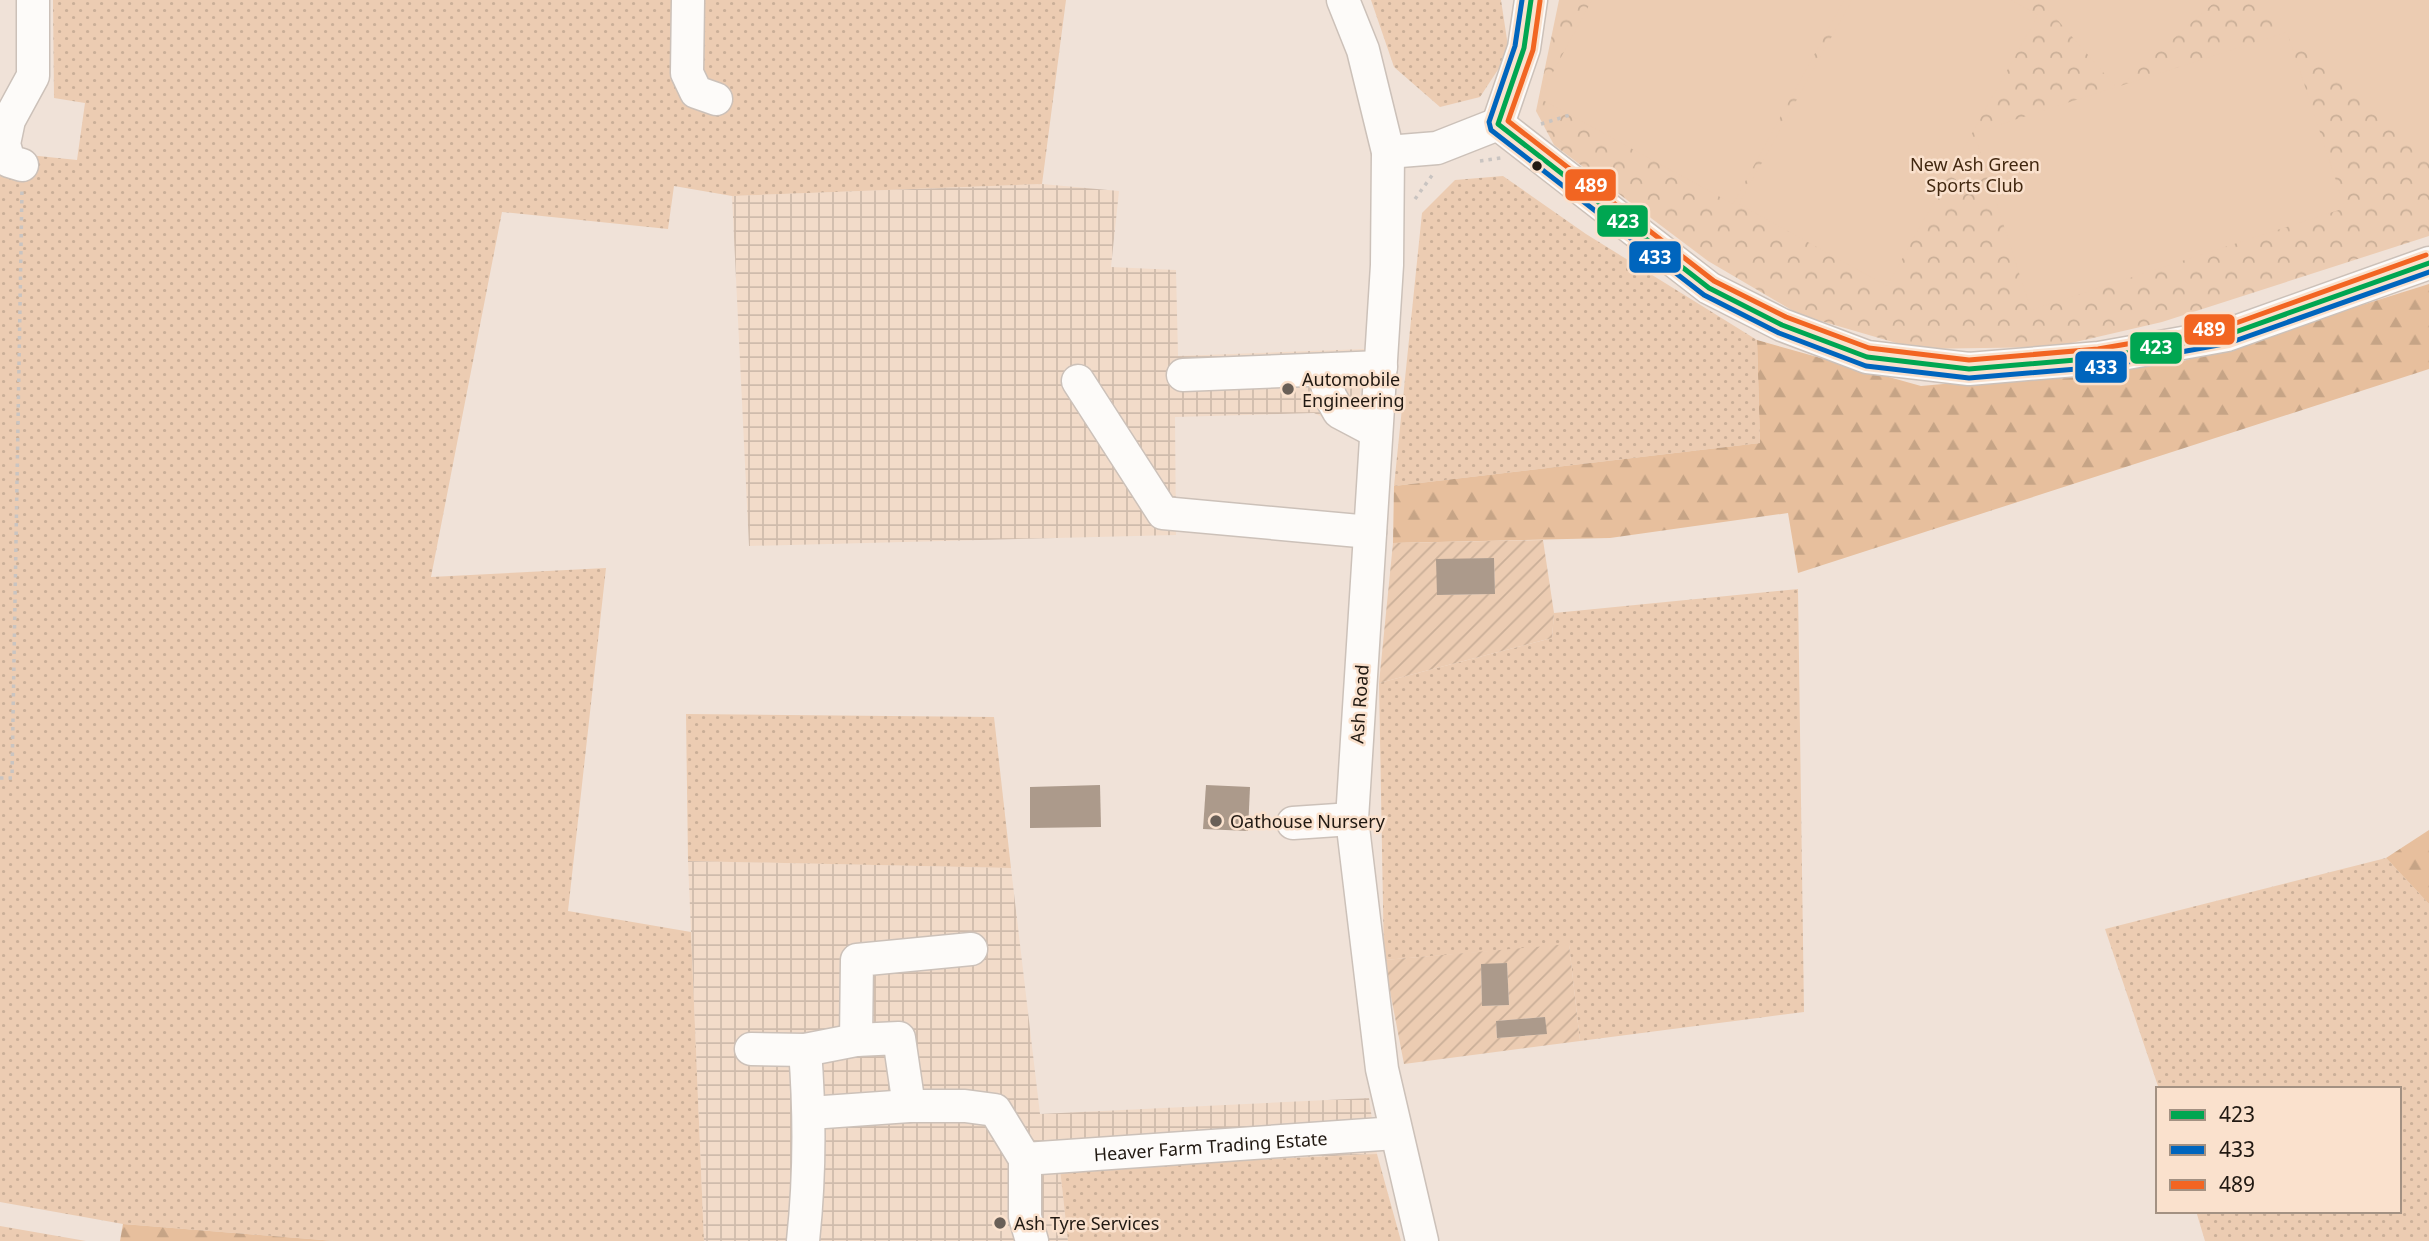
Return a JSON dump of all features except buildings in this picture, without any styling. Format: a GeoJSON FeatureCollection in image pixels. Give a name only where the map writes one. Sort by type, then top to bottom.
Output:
{"type":"FeatureCollection","features":[{"type":"Feature","properties":{"kind":"street"},"geometry":{"type":"LineString","coordinates":[[22,165],[9,161],[4,144],[9,120],[33,76],[33,0]]}},
{"type":"Feature","properties":{"kind":"street"},"geometry":{"type":"LineString","coordinates":[[688,0],[689,80],[696,92],[716,99]]}},
{"type":"Feature","properties":{"kind":"street","name":"Ash Road"},"geometry":{"type":"LineString","coordinates":[[1343,0],[1363,50],[1388,152],[1387,265],[1352,819],[1382,1069],[1422,1241]]}},
{"type":"Feature","properties":{"kind":"street"},"geometry":{"type":"LineString","coordinates":[[1388,152],[1437,148],[1498,124],[1524,48],[1531,0]]}},
{"type":"Feature","properties":{"kind":"street"},"geometry":{"type":"LineString","coordinates":[[1498,124],[1709,288],[1782,325],[1867,357],[1969,369],[2099,358],[2227,335],[2429,262]]}},
{"type":"Feature","properties":{"kind":"street"},"geometry":{"type":"LineString","coordinates":[[1183,375],[1381,367]]}},
{"type":"Feature","properties":{"kind":"street"},"geometry":{"type":"LineString","coordinates":[[1323,370],[1339,412],[1375,431]]}},
{"type":"Feature","properties":{"kind":"street"},"geometry":{"type":"LineString","coordinates":[[1078,381],[1163,513],[1370,532]]}},
{"type":"Feature","properties":{"kind":"street"},"geometry":{"type":"LineString","coordinates":[[1293,823],[1352,819]]}},
{"type":"Feature","properties":{"kind":"street"},"geometry":{"type":"LineString","coordinates":[[856,1040],[857,960],[971,949]]}},
{"type":"Feature","properties":{"kind":"street"},"geometry":{"type":"LineString","coordinates":[[751,1049],[804,1050],[856,1040],[898,1038],[909,1106]]}},
{"type":"Feature","properties":{"kind":"street"},"geometry":{"type":"LineString","coordinates":[[803,1241],[809,1184],[810,1113],[804,1050]]}},
{"type":"Feature","properties":{"kind":"street"},"geometry":{"type":"LineString","coordinates":[[810,1113],[909,1106],[965,1106],[995,1110],[1025,1159],[1025,1217],[1032,1241]]}},
{"type":"Feature","properties":{"kind":"street","name":"Heaver Farm Trading Estate"},"geometry":{"type":"LineString","coordinates":[[1025,1159],[1396,1133]]}},
{"type":"Feature","properties":{"kind":"path"},"geometry":{"type":"LineString","coordinates":[[1472,162],[1507,158]]}},
{"type":"Feature","properties":{"kind":"path"},"geometry":{"type":"LineString","coordinates":[[0,778],[12,778],[22,165]]}},
{"type":"Feature","properties":{"kind":"path"},"geometry":{"type":"LineString","coordinates":[[1412,210],[1416,197],[1434,174],[1442,169]]}},
{"type":"Feature","properties":{"kind":"shaded area"},"geometry":{"type":"Polygon","coordinates":[[[1042,184],[1119,191],[1111,267],[1176,270],[1178,356],[1364,349],[1357,435],[1314,413],[1175,417],[1176,535],[749,546],[732,196],[1042,184]]]}},
{"type":"Feature","properties":{"kind":"shaded area"},"geometry":{"type":"Polygon","coordinates":[[[688,861],[1011,868],[1040,1114],[1369,1098],[1377,1154],[1060,1169],[1068,1241],[704,1241],[688,861]]]}},
{"type":"Feature","properties":{"kind":"green space"},"geometry":{"type":"Polygon","coordinates":[[[53,0],[1066,0],[1042,184],[732,196],[674,186],[668,229],[502,212],[431,577],[606,568],[568,911],[691,932],[704,1241],[335,1241],[123,1224],[0,1202],[0,113],[19,154],[77,160],[85,103],[54,98],[53,0]]]}},
{"type":"Feature","properties":{"kind":"green space"},"geometry":{"type":"Polygon","coordinates":[[[1371,0],[1501,0],[1509,53],[1480,97],[1440,107],[1394,67],[1371,0]]]}},
{"type":"Feature","properties":{"kind":"green space","name":"New Ash Green Sports Club"},"geometry":{"type":"Polygon","coordinates":[[[1559,0],[2429,0],[2429,236],[2162,322],[2054,347],[1917,349],[1800,315],[1708,261],[1554,145],[1536,111],[1559,0]]]}},
{"type":"Feature","properties":{"kind":"green space"},"geometry":{"type":"Polygon","coordinates":[[[1592,0],[1844,0],[1733,204],[1539,98],[1592,0]]]}},
{"type":"Feature","properties":{"kind":"green space"},"geometry":{"type":"Polygon","coordinates":[[[1852,0],[2011,0],[2038,15],[1887,286],[1739,204],[1852,0]]]}},
{"type":"Feature","properties":{"kind":"green space"},"geometry":{"type":"Polygon","coordinates":[[[2040,0],[2217,0],[2120,86],[2287,32],[2345,208],[2031,310],[1974,133],[2116,87],[2040,0]]]}},
{"type":"Feature","properties":{"kind":"green space"},"geometry":{"type":"Polygon","coordinates":[[[2265,0],[2429,0],[2429,164],[2265,0]]]}},
{"type":"Feature","properties":{"kind":"green space"},"geometry":{"type":"Polygon","coordinates":[[[1503,176],[1586,234],[1757,340],[1760,443],[1394,486],[1422,213],[1455,180],[1503,176]]]}},
{"type":"Feature","properties":{"kind":"green space"},"geometry":{"type":"Polygon","coordinates":[[[2429,284],[2429,369],[1798,573],[1788,513],[1610,538],[1393,543],[1394,486],[1760,443],[1757,340],[1921,386],[2177,363],[2429,284]]]}},
{"type":"Feature","properties":{"kind":"green space"},"geometry":{"type":"Polygon","coordinates":[[[1543,540],[1554,613],[1552,638],[1379,683],[1393,543],[1543,540]],[[1494,558],[1437,560],[1438,595],[1495,594],[1494,558]]]}},
{"type":"Feature","properties":{"kind":"green space"},"geometry":{"type":"Polygon","coordinates":[[[1798,589],[1804,1012],[1580,1041],[1569,945],[1384,960],[1379,683],[1552,638],[1554,613],[1798,589]]]}},
{"type":"Feature","properties":{"kind":"green space"},"geometry":{"type":"Polygon","coordinates":[[[686,714],[994,717],[1011,868],[688,861],[686,714]]]}},
{"type":"Feature","properties":{"kind":"green space"},"geometry":{"type":"Polygon","coordinates":[[[2429,830],[2429,904],[2386,858],[2429,830]]]}},
{"type":"Feature","properties":{"kind":"green space"},"geometry":{"type":"Polygon","coordinates":[[[2386,858],[2429,904],[2429,1241],[2205,1241],[2197,1213],[2401,1213],[2401,1087],[2158,1087],[2105,929],[2386,858]]]}},
{"type":"Feature","properties":{"kind":"green space"},"geometry":{"type":"Polygon","coordinates":[[[1569,944],[1580,1041],[1404,1064],[1384,960],[1569,944]],[[1507,963],[1481,965],[1482,1006],[1509,1005],[1507,963]],[[1545,1017],[1496,1021],[1497,1038],[1546,1034],[1545,1017]]]}},
{"type":"Feature","properties":{"kind":"green space"},"geometry":{"type":"Polygon","coordinates":[[[1377,1154],[1401,1241],[1068,1241],[1060,1169],[1377,1154]]]}},
{"type":"Feature","properties":{"kind":"green space"},"geometry":{"type":"Polygon","coordinates":[[[123,1224],[335,1241],[120,1241],[123,1224]]]}},
{"type":"Feature","properties":{"kind":"green space"},"geometry":{"type":"Polygon","coordinates":[[[0,1226],[86,1241],[0,1241],[0,1226]]]}},
{"type":"Feature","properties":{"kind":"transit line","name":"433"},"geometry":{"type":"LineString","coordinates":[[1522,0],[1515,46],[1489,122],[1491,130],[1704,295],[1779,333],[1866,366],[1969,378],[2101,367],[2229,343],[2429,272]]}},
{"type":"Feature","properties":{"kind":"transit line","name":"423"},"geometry":{"type":"LineString","coordinates":[[1531,0],[1524,48],[1498,124],[1709,288],[1782,325],[1867,357],[1969,369],[2099,358],[2227,335],[2429,263]]}},
{"type":"Feature","properties":{"kind":"transit line","name":"489"},"geometry":{"type":"LineString","coordinates":[[1540,1],[1533,50],[1508,121],[1714,281],[1786,317],[1869,348],[1969,360],[2098,349],[2225,327],[2426,255]]}},
{"type":"Feature","properties":{"kind":"place","name":"Automobile Engineering"},"geometry":{"type":"Point","coordinates":[1288,389]}},
{"type":"Feature","properties":{"kind":"place","name":"Oathouse Nursery"},"geometry":{"type":"Point","coordinates":[1216,821]}},
{"type":"Feature","properties":{"kind":"place","name":"Ash Tyre Services"},"geometry":{"type":"Point","coordinates":[1000,1223]}}]}
